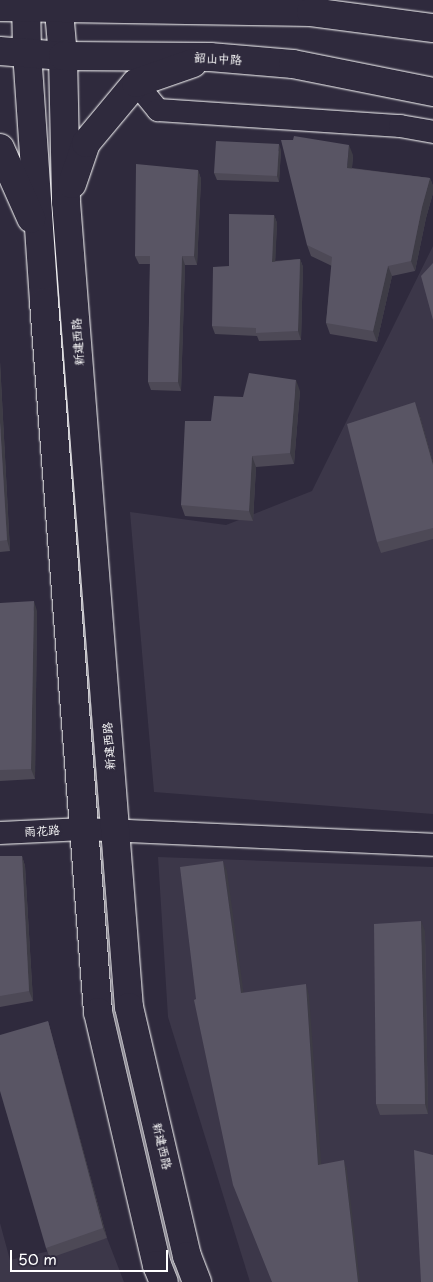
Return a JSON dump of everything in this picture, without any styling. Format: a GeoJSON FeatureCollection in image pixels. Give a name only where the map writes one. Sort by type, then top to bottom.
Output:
{"type":"FeatureCollection","features":[{"type":"Feature","properties":{"kind":"main road"},"geometry":{"type":"LineString","coordinates":[[164,1282],[155,1255],[98,1012],[27,52],[17,5],[58,3],[197,5],[311,12],[433,28]]}},
{"type":"Feature","properties":{"kind":"main road","name":"新建西路"},"geometry":{"type":"LineString","coordinates":[[58,3],[63,56],[66,202],[129,1007],[188,1256],[197,1282]]}},
{"type":"Feature","properties":{"kind":"main road","name":"韶山中路"},"geometry":{"type":"LineString","coordinates":[[0,51],[63,56],[210,57],[293,64],[433,92]]}},
{"type":"Feature","properties":{"kind":"main road"},"geometry":{"type":"LineString","coordinates":[[66,202],[86,143],[136,83],[210,57]]}},
{"type":"Feature","properties":{"kind":"main road"},"geometry":{"type":"LineString","coordinates":[[0,148],[40,238]]}},
{"type":"Feature","properties":{"kind":"street"},"geometry":{"type":"LineString","coordinates":[[136,83],[158,110],[400,126],[433,132]]}},
{"type":"Feature","properties":{"kind":"street","name":"雨花路"},"geometry":{"type":"LineString","coordinates":[[0,834],[84,829],[433,845]]}},
{"type":"Feature","properties":{"kind":"shaded area"},"geometry":{"type":"Polygon","coordinates":[[[433,246],[433,814],[154,792],[130,512],[226,525],[312,491],[433,246]]]}},
{"type":"Feature","properties":{"kind":"shaded area"},"geometry":{"type":"Polygon","coordinates":[[[158,857],[433,867],[433,1282],[250,1282],[168,1017],[158,857]]]}},
{"type":"Feature","properties":{"kind":"shaded area"},"geometry":{"type":"Polygon","coordinates":[[[0,1223],[10,1260],[107,1238],[124,1282],[0,1282],[0,1223]]]}},
{"type":"Feature","properties":{"kind":"building"},"geometry":{"type":"Polygon","coordinates":[[[294,136],[349,145],[347,168],[430,178],[411,261],[388,266],[373,331],[326,323],[332,257],[307,245],[281,140],[293,140],[294,136]]]}},
{"type":"Feature","properties":{"kind":"building"},"geometry":{"type":"Polygon","coordinates":[[[216,141],[279,144],[277,176],[214,173],[216,141]]]}},
{"type":"Feature","properties":{"kind":"building"},"geometry":{"type":"Polygon","coordinates":[[[136,164],[198,170],[194,256],[182,256],[178,382],[148,382],[150,256],[135,256],[136,164]]]}},
{"type":"Feature","properties":{"kind":"building"},"geometry":{"type":"Polygon","coordinates":[[[229,214],[274,215],[272,262],[300,259],[298,331],[256,333],[256,328],[212,326],[213,267],[229,266],[229,214]]]}},
{"type":"Feature","properties":{"kind":"building"},"geometry":{"type":"Polygon","coordinates":[[[433,263],[433,320],[421,276],[433,263]]]}},
{"type":"Feature","properties":{"kind":"building"},"geometry":{"type":"Polygon","coordinates":[[[249,373],[296,380],[290,453],[252,456],[249,511],[181,505],[185,421],[211,421],[214,396],[243,397],[249,373]]]}},
{"type":"Feature","properties":{"kind":"building"},"geometry":{"type":"Polygon","coordinates":[[[415,402],[433,465],[433,528],[377,542],[347,424],[415,402]]]}},
{"type":"Feature","properties":{"kind":"building"},"geometry":{"type":"Polygon","coordinates":[[[0,422],[7,540],[0,541],[0,422]]]}},
{"type":"Feature","properties":{"kind":"building"},"geometry":{"type":"Polygon","coordinates":[[[34,601],[31,769],[0,770],[0,603],[34,601]]]}},
{"type":"Feature","properties":{"kind":"building"},"geometry":{"type":"Polygon","coordinates":[[[0,856],[22,856],[29,991],[0,996],[0,856]]]}},
{"type":"Feature","properties":{"kind":"building"},"geometry":{"type":"Polygon","coordinates":[[[223,861],[241,993],[306,984],[318,1165],[344,1160],[358,1282],[272,1282],[233,1185],[194,1000],[196,999],[180,867],[223,861]]]}},
{"type":"Feature","properties":{"kind":"building"},"geometry":{"type":"Polygon","coordinates":[[[421,921],[425,1104],[376,1104],[374,924],[421,921]]]}},
{"type":"Feature","properties":{"kind":"building"},"geometry":{"type":"Polygon","coordinates":[[[48,1021],[103,1228],[46,1248],[0,1091],[0,1035],[48,1021]]]}},
{"type":"Feature","properties":{"kind":"building"},"geometry":{"type":"Polygon","coordinates":[[[414,1150],[433,1155],[433,1282],[421,1282],[414,1150]]]}}]}
